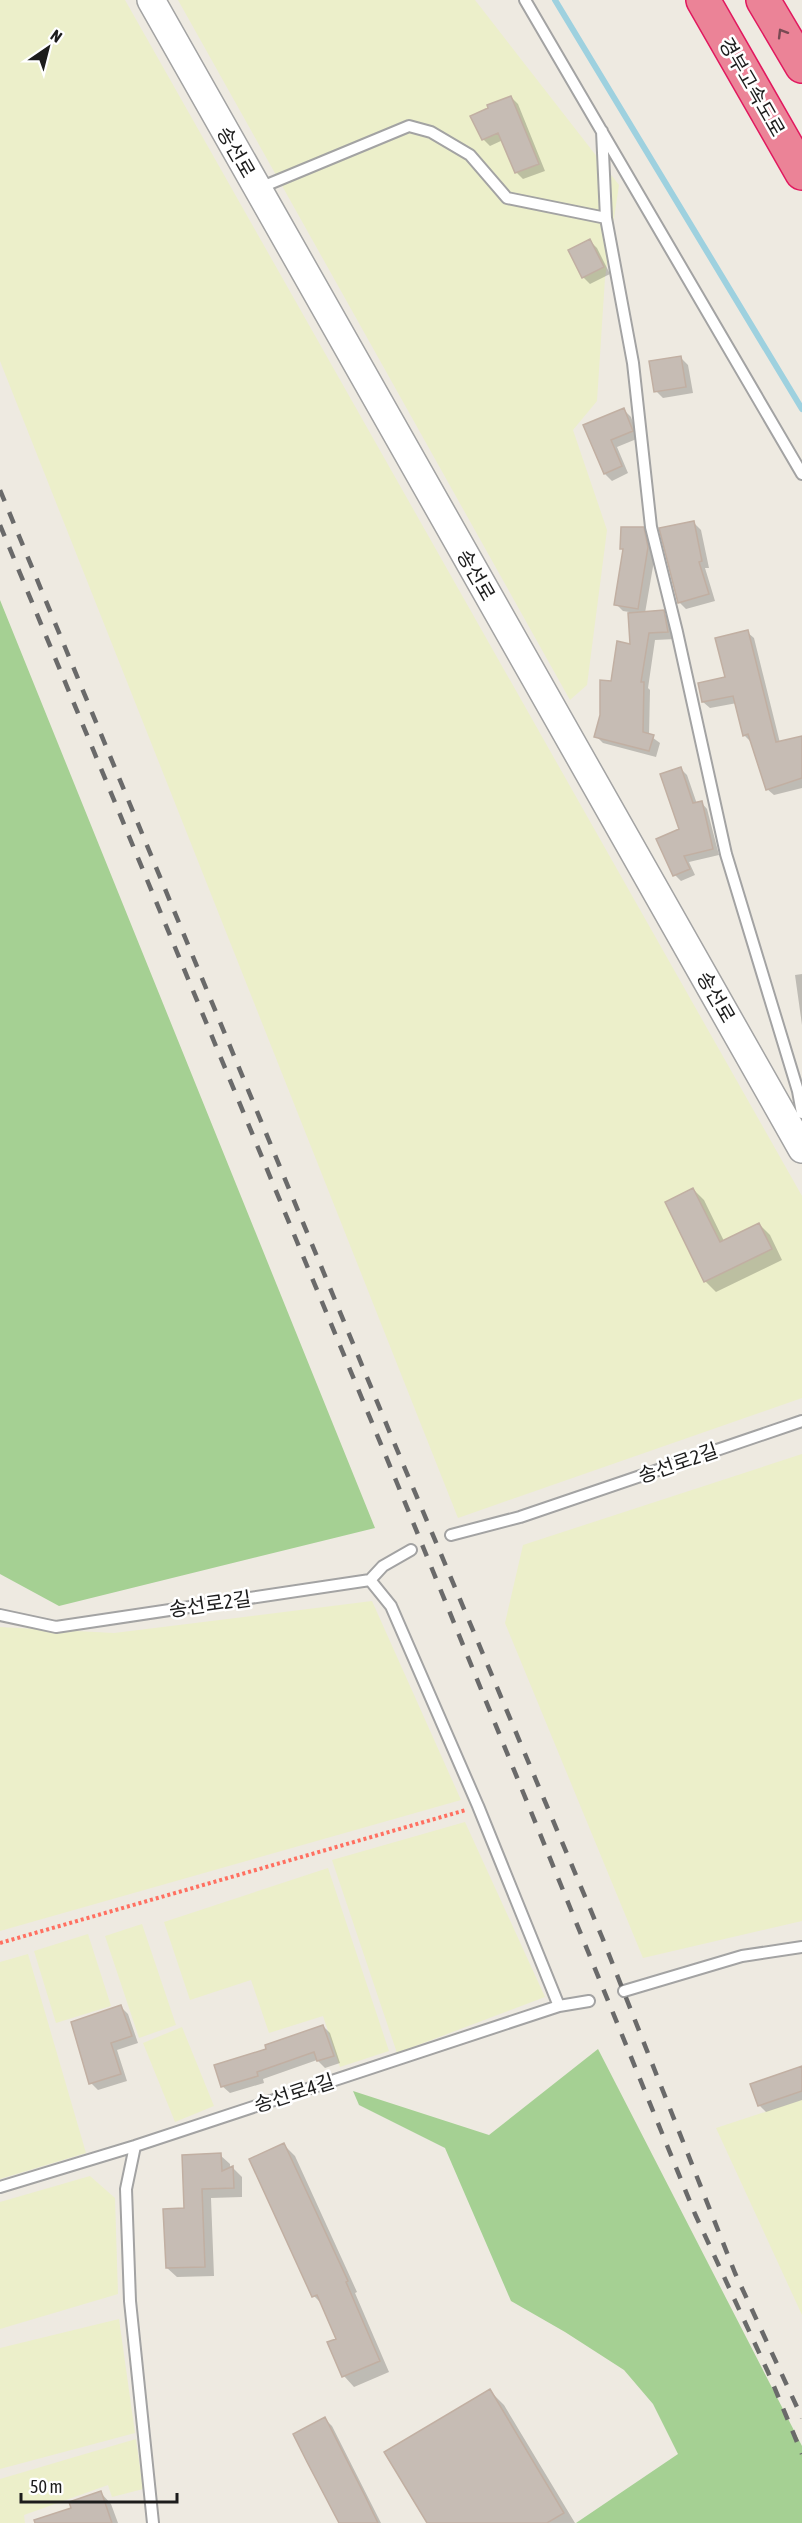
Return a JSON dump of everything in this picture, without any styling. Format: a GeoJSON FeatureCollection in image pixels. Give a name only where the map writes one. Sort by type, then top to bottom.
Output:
{"type":"FeatureCollection","features":[{"type":"Feature","properties":{"kind":"highway","name":"경부고속도로"},"geometry":{"type":"LineString","coordinates":[[703,0],[802,173]]}},
{"type":"Feature","properties":{"kind":"highway"},"geometry":{"type":"LineString","coordinates":[[763,0],[802,66]]}},
{"type":"Feature","properties":{"kind":"street","name":"송선로"},"geometry":{"type":"LineString","coordinates":[[151,0],[802,1149]]}},
{"type":"Feature","properties":{"kind":"lane"},"geometry":{"type":"LineString","coordinates":[[525,0],[802,474]]}},
{"type":"Feature","properties":{"kind":"lane"},"geometry":{"type":"LineString","coordinates":[[257,189],[409,126],[431,132],[470,155],[507,198],[606,218]]}},
{"type":"Feature","properties":{"kind":"lane"},"geometry":{"type":"LineString","coordinates":[[602,131],[606,218],[633,363],[651,527],[677,632],[726,854],[798,1091],[802,1113]]}},
{"type":"Feature","properties":{"kind":"lane","name":"송선로2길"},"geometry":{"type":"LineString","coordinates":[[451,1535],[520,1517],[802,1421]]}},
{"type":"Feature","properties":{"kind":"lane"},"geometry":{"type":"LineString","coordinates":[[411,1550],[382,1566],[370,1580],[391,1606],[478,1806],[559,2006]]}},
{"type":"Feature","properties":{"kind":"lane","name":"송선로2길"},"geometry":{"type":"LineString","coordinates":[[0,1615],[56,1628],[370,1580]]}},
{"type":"Feature","properties":{"kind":"lane"},"geometry":{"type":"LineString","coordinates":[[624,1992],[742,1956],[802,1947]]}},
{"type":"Feature","properties":{"kind":"lane","name":"송선로4길"},"geometry":{"type":"LineString","coordinates":[[0,2187],[135,2146],[559,2006],[589,2001]]}},
{"type":"Feature","properties":{"kind":"lane"},"geometry":{"type":"LineString","coordinates":[[135,2146],[126,2189],[130,2301],[153,2523]]}},
{"type":"Feature","properties":{"kind":"path"},"geometry":{"type":"LineString","coordinates":[[0,1943],[478,1806]]}},
{"type":"Feature","properties":{"kind":"green space"},"geometry":{"type":"Polygon","coordinates":[[[0,0],[125,0],[802,1196],[802,1398],[458,1518],[0,361],[0,0]]]}},
{"type":"Feature","properties":{"kind":"green space"},"geometry":{"type":"Polygon","coordinates":[[[178,0],[475,0],[619,185],[605,278],[597,401],[573,430],[607,530],[587,685],[570,700],[178,0]]]}},
{"type":"Feature","properties":{"kind":"green space"},"geometry":{"type":"Polygon","coordinates":[[[0,600],[375,1528],[59,1606],[0,1574],[0,600]]]}},
{"type":"Feature","properties":{"kind":"green space"},"geometry":{"type":"Polygon","coordinates":[[[802,1454],[802,1921],[643,1958],[505,1623],[523,1545],[802,1454]]]}},
{"type":"Feature","properties":{"kind":"green space"},"geometry":{"type":"Polygon","coordinates":[[[372,1601],[461,1800],[0,1931],[0,1627],[114,1633],[372,1601]]]}},
{"type":"Feature","properties":{"kind":"green space"},"geometry":{"type":"Polygon","coordinates":[[[465,1822],[545,1997],[397,2053],[332,1860],[465,1822]]]}},
{"type":"Feature","properties":{"kind":"green space"},"geometry":{"type":"Polygon","coordinates":[[[328,1868],[389,2051],[340,2067],[323,2016],[269,2033],[251,1980],[190,2000],[164,1922],[328,1868]]]}},
{"type":"Feature","properties":{"kind":"green space"},"geometry":{"type":"Polygon","coordinates":[[[142,1924],[176,2025],[139,2038],[105,1936],[142,1924]]]}},
{"type":"Feature","properties":{"kind":"green space"},"geometry":{"type":"Polygon","coordinates":[[[88,1934],[111,2006],[56,2023],[34,1951],[88,1934]]]}},
{"type":"Feature","properties":{"kind":"green space"},"geometry":{"type":"Polygon","coordinates":[[[28,1954],[86,2153],[0,2179],[0,1962],[28,1954]]]}},
{"type":"Feature","properties":{"kind":"green space"},"geometry":{"type":"Polygon","coordinates":[[[182,2027],[214,2106],[175,2122],[143,2043],[182,2027]]]}},
{"type":"Feature","properties":{"kind":"green space"},"geometry":{"type":"Polygon","coordinates":[[[598,2049],[802,2446],[802,2523],[576,2523],[678,2454],[653,2404],[624,2370],[511,2301],[445,2148],[359,2105],[353,2091],[489,2135],[598,2049]]]}},
{"type":"Feature","properties":{"kind":"green space"},"geometry":{"type":"Polygon","coordinates":[[[802,2100],[802,2315],[716,2128],[802,2100]]]}},
{"type":"Feature","properties":{"kind":"green space"},"geometry":{"type":"Polygon","coordinates":[[[90,2176],[115,2198],[118,2294],[0,2329],[0,2202],[90,2176]]]}},
{"type":"Feature","properties":{"kind":"green space"},"geometry":{"type":"Polygon","coordinates":[[[119,2319],[135,2433],[0,2469],[0,2348],[119,2319]]]}},
{"type":"Feature","properties":{"kind":"green space"},"geometry":{"type":"Polygon","coordinates":[[[136,2439],[143,2489],[112,2497],[108,2485],[24,2515],[25,2523],[0,2523],[0,2479],[136,2439]]]}},
{"type":"Feature","properties":{"kind":"building"},"geometry":{"type":"Polygon","coordinates":[[[511,96],[539,164],[515,173],[498,133],[482,140],[470,116],[488,108],[487,105],[511,96]]]}},
{"type":"Feature","properties":{"kind":"building"},"geometry":{"type":"Polygon","coordinates":[[[590,239],[604,267],[582,278],[568,250],[590,239]]]}},
{"type":"Feature","properties":{"kind":"building"},"geometry":{"type":"Polygon","coordinates":[[[681,356],[686,387],[654,392],[649,361],[681,356]]]}},
{"type":"Feature","properties":{"kind":"building"},"geometry":{"type":"Polygon","coordinates":[[[624,408],[633,431],[611,440],[622,466],[604,474],[583,425],[624,408]]]}},
{"type":"Feature","properties":{"kind":"building"},"geometry":{"type":"Polygon","coordinates":[[[694,521],[702,561],[699,562],[709,594],[678,603],[659,528],[694,521]]]}},
{"type":"Feature","properties":{"kind":"building"},"geometry":{"type":"Polygon","coordinates":[[[621,527],[644,527],[648,547],[638,609],[614,605],[623,549],[620,549],[621,527]]]}},
{"type":"Feature","properties":{"kind":"building"},"geometry":{"type":"Polygon","coordinates":[[[664,610],[668,632],[649,633],[641,682],[644,682],[643,732],[654,735],[649,751],[594,737],[600,715],[600,680],[611,681],[617,641],[630,644],[628,613],[664,610]]]}},
{"type":"Feature","properties":{"kind":"building"},"geometry":{"type":"Polygon","coordinates":[[[748,630],[776,742],[802,736],[802,778],[766,790],[748,734],[743,736],[733,696],[702,702],[698,683],[725,677],[715,638],[748,630]]]}},
{"type":"Feature","properties":{"kind":"building"},"geometry":{"type":"Polygon","coordinates":[[[681,767],[693,803],[702,801],[713,849],[684,856],[690,869],[673,876],[656,839],[679,829],[660,774],[681,767]]]}},
{"type":"Feature","properties":{"kind":"building"},"geometry":{"type":"Polygon","coordinates":[[[693,1188],[720,1242],[759,1223],[772,1249],[704,1282],[665,1202],[693,1188]]]}},
{"type":"Feature","properties":{"kind":"building"},"geometry":{"type":"Polygon","coordinates":[[[121,2005],[132,2036],[111,2043],[121,2074],[89,2084],[71,2022],[121,2005]]]}},
{"type":"Feature","properties":{"kind":"building"},"geometry":{"type":"Polygon","coordinates":[[[323,2025],[334,2056],[317,2061],[314,2052],[257,2072],[258,2076],[221,2087],[214,2065],[266,2049],[265,2045],[323,2025]]]}},
{"type":"Feature","properties":{"kind":"building"},"geometry":{"type":"Polygon","coordinates":[[[802,2066],[802,2091],[758,2106],[750,2084],[802,2066]]]}},
{"type":"Feature","properties":{"kind":"building"},"geometry":{"type":"Polygon","coordinates":[[[284,2143],[348,2281],[346,2282],[380,2361],[342,2377],[327,2342],[336,2339],[317,2295],[312,2297],[249,2159],[284,2143]]]}},
{"type":"Feature","properties":{"kind":"building"},"geometry":{"type":"Polygon","coordinates":[[[221,2153],[222,2171],[233,2166],[234,2188],[202,2189],[205,2267],[166,2268],[163,2209],[184,2208],[182,2155],[221,2153]]]}},
{"type":"Feature","properties":{"kind":"building"},"geometry":{"type":"Polygon","coordinates":[[[490,2389],[564,2513],[547,2523],[427,2523],[384,2452],[490,2389]]]}},
{"type":"Feature","properties":{"kind":"building"},"geometry":{"type":"Polygon","coordinates":[[[325,2417],[378,2523],[339,2523],[293,2434],[325,2417]]]}},
{"type":"Feature","properties":{"kind":"building"},"geometry":{"type":"Polygon","coordinates":[[[101,2491],[112,2523],[35,2523],[34,2520],[71,2508],[69,2502],[101,2491]]]}},
{"type":"Feature","properties":{"kind":"waterway"},"geometry":{"type":"LineString","coordinates":[[555,0],[802,409]]}},
{"type":"Feature","properties":{"kind":"railway"},"geometry":{"type":"LineString","coordinates":[[0,490],[390,1433],[602,1937],[735,2273],[802,2418]]}},
{"type":"Feature","properties":{"kind":"railway"},"geometry":{"type":"LineString","coordinates":[[0,525],[397,1483],[695,2214],[768,2372],[802,2454]]}}]}
